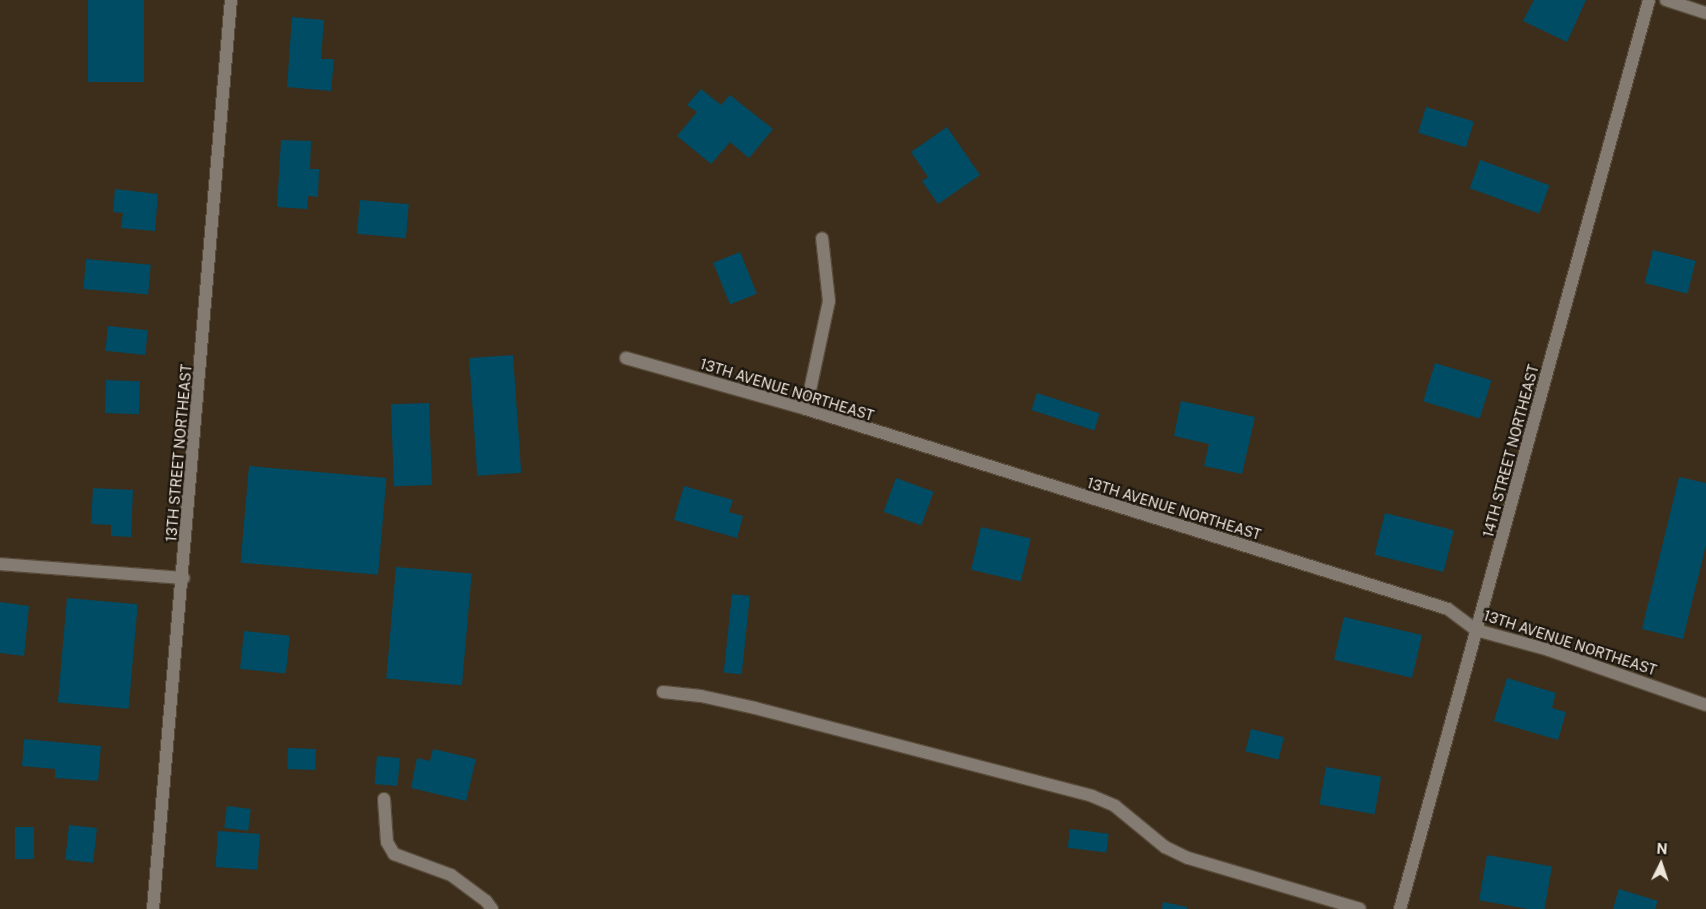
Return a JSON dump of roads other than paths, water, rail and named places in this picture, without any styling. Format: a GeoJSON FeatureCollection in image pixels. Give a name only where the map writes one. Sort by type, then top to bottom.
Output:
{"type":"FeatureCollection","features":[{"type":"Feature","properties":{"kind":"street","name":"13TH STREET NORTHEAST"},"geometry":{"type":"LineString","coordinates":[[153,909],[232,0]]}},
{"type":"Feature","properties":{"kind":"street","name":"14TH STREET NORTHEAST"},"geometry":{"type":"LineString","coordinates":[[1400,909],[1649,0]]}},
{"type":"Feature","properties":{"kind":"street"},"geometry":{"type":"LineString","coordinates":[[1666,0],[1706,12]]}},
{"type":"Feature","properties":{"kind":"street"},"geometry":{"type":"LineString","coordinates":[[806,409],[829,301],[822,238]]}},
{"type":"Feature","properties":{"kind":"street","name":"13TH AVENUE NORTHEAST"},"geometry":{"type":"LineString","coordinates":[[626,358],[806,409],[1448,609],[1476,630],[1548,650],[1706,705]]}},
{"type":"Feature","properties":{"kind":"street"},"geometry":{"type":"LineString","coordinates":[[0,564],[183,578]]}},
{"type":"Feature","properties":{"kind":"street"},"geometry":{"type":"LineString","coordinates":[[663,692],[701,696],[755,708],[1092,796],[1115,806],[1165,847],[1188,858],[1360,909]]}},
{"type":"Feature","properties":{"kind":"street"},"geometry":{"type":"LineString","coordinates":[[384,799],[387,842],[394,854],[451,875],[486,901],[492,909]]}}]}
